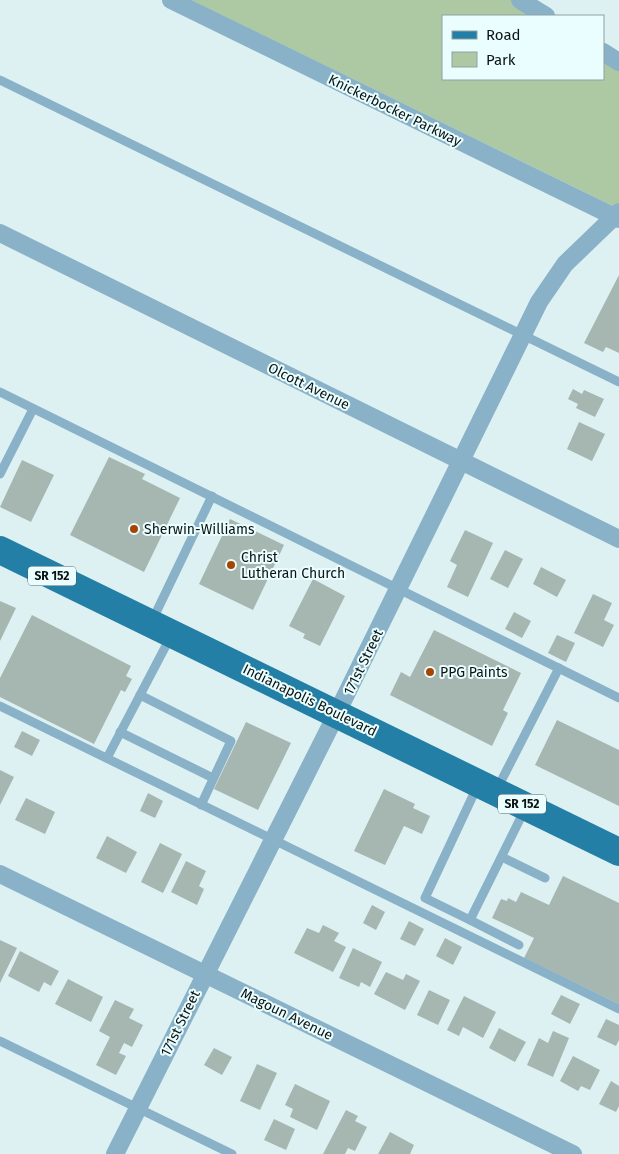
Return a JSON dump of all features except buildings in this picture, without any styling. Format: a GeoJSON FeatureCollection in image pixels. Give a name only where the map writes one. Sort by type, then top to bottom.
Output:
{"type":"FeatureCollection","features":[{"type":"Feature","properties":{"kind":"main road","name":"Indianapolis Boulevard"},"geometry":{"type":"LineString","coordinates":[[0,550],[338,713],[619,852]]}},
{"type":"Feature","properties":{"kind":"street","name":"Knickerbocker Parkway"},"geometry":{"type":"LineString","coordinates":[[171,0],[617,216]]}},
{"type":"Feature","properties":{"kind":"street"},"geometry":{"type":"LineString","coordinates":[[520,0],[544,15]]}},
{"type":"Feature","properties":{"kind":"street"},"geometry":{"type":"LineString","coordinates":[[604,53],[619,62]]}},
{"type":"Feature","properties":{"kind":"street","name":"171st Street"},"geometry":{"type":"LineString","coordinates":[[115,1154],[338,713],[539,302],[565,264],[617,216]]}},
{"type":"Feature","properties":{"kind":"street","name":"Olcott Avenue"},"geometry":{"type":"LineString","coordinates":[[0,233],[619,539]]}},
{"type":"Feature","properties":{"kind":"street","name":"Magoun Avenue"},"geometry":{"type":"LineString","coordinates":[[0,874],[573,1154]]}},
{"type":"Feature","properties":{"kind":"lane"},"geometry":{"type":"LineString","coordinates":[[0,80],[619,382]]}},
{"type":"Feature","properties":{"kind":"lane"},"geometry":{"type":"LineString","coordinates":[[0,392],[619,698]]}},
{"type":"Feature","properties":{"kind":"lane"},"geometry":{"type":"LineString","coordinates":[[0,474],[33,409]]}},
{"type":"Feature","properties":{"kind":"lane"},"geometry":{"type":"LineString","coordinates":[[107,758],[140,695],[161,628],[212,496]]}},
{"type":"Feature","properties":{"kind":"lane"},"geometry":{"type":"LineString","coordinates":[[519,945],[425,898],[558,668]]}},
{"type":"Feature","properties":{"kind":"lane"},"geometry":{"type":"LineString","coordinates":[[140,695],[231,741],[201,805]]}},
{"type":"Feature","properties":{"kind":"lane"},"geometry":{"type":"LineString","coordinates":[[0,706],[619,1009]]}},
{"type":"Feature","properties":{"kind":"lane"},"geometry":{"type":"LineString","coordinates":[[120,732],[213,778]]}},
{"type":"Feature","properties":{"kind":"lane"},"geometry":{"type":"LineString","coordinates":[[470,920],[526,806]]}},
{"type":"Feature","properties":{"kind":"lane"},"geometry":{"type":"LineString","coordinates":[[502,857],[546,878]]}},
{"type":"Feature","properties":{"kind":"lane"},"geometry":{"type":"LineString","coordinates":[[0,1041],[232,1154]]}},
{"type":"Feature","properties":{"kind":"green space"},"geometry":{"type":"Polygon","coordinates":[[[191,0],[515,0],[538,15],[442,15],[442,80],[604,80],[604,59],[619,69],[619,209],[191,0]]]}},
{"type":"Feature","properties":{"kind":"place","name":"Sherwin-Williams"},"geometry":{"type":"Point","coordinates":[134,529]}},
{"type":"Feature","properties":{"kind":"place","name":"Christ Lutheran Church"},"geometry":{"type":"Point","coordinates":[231,565]}},
{"type":"Feature","properties":{"kind":"place","name":"PPG Paints"},"geometry":{"type":"Point","coordinates":[430,672]}}]}
